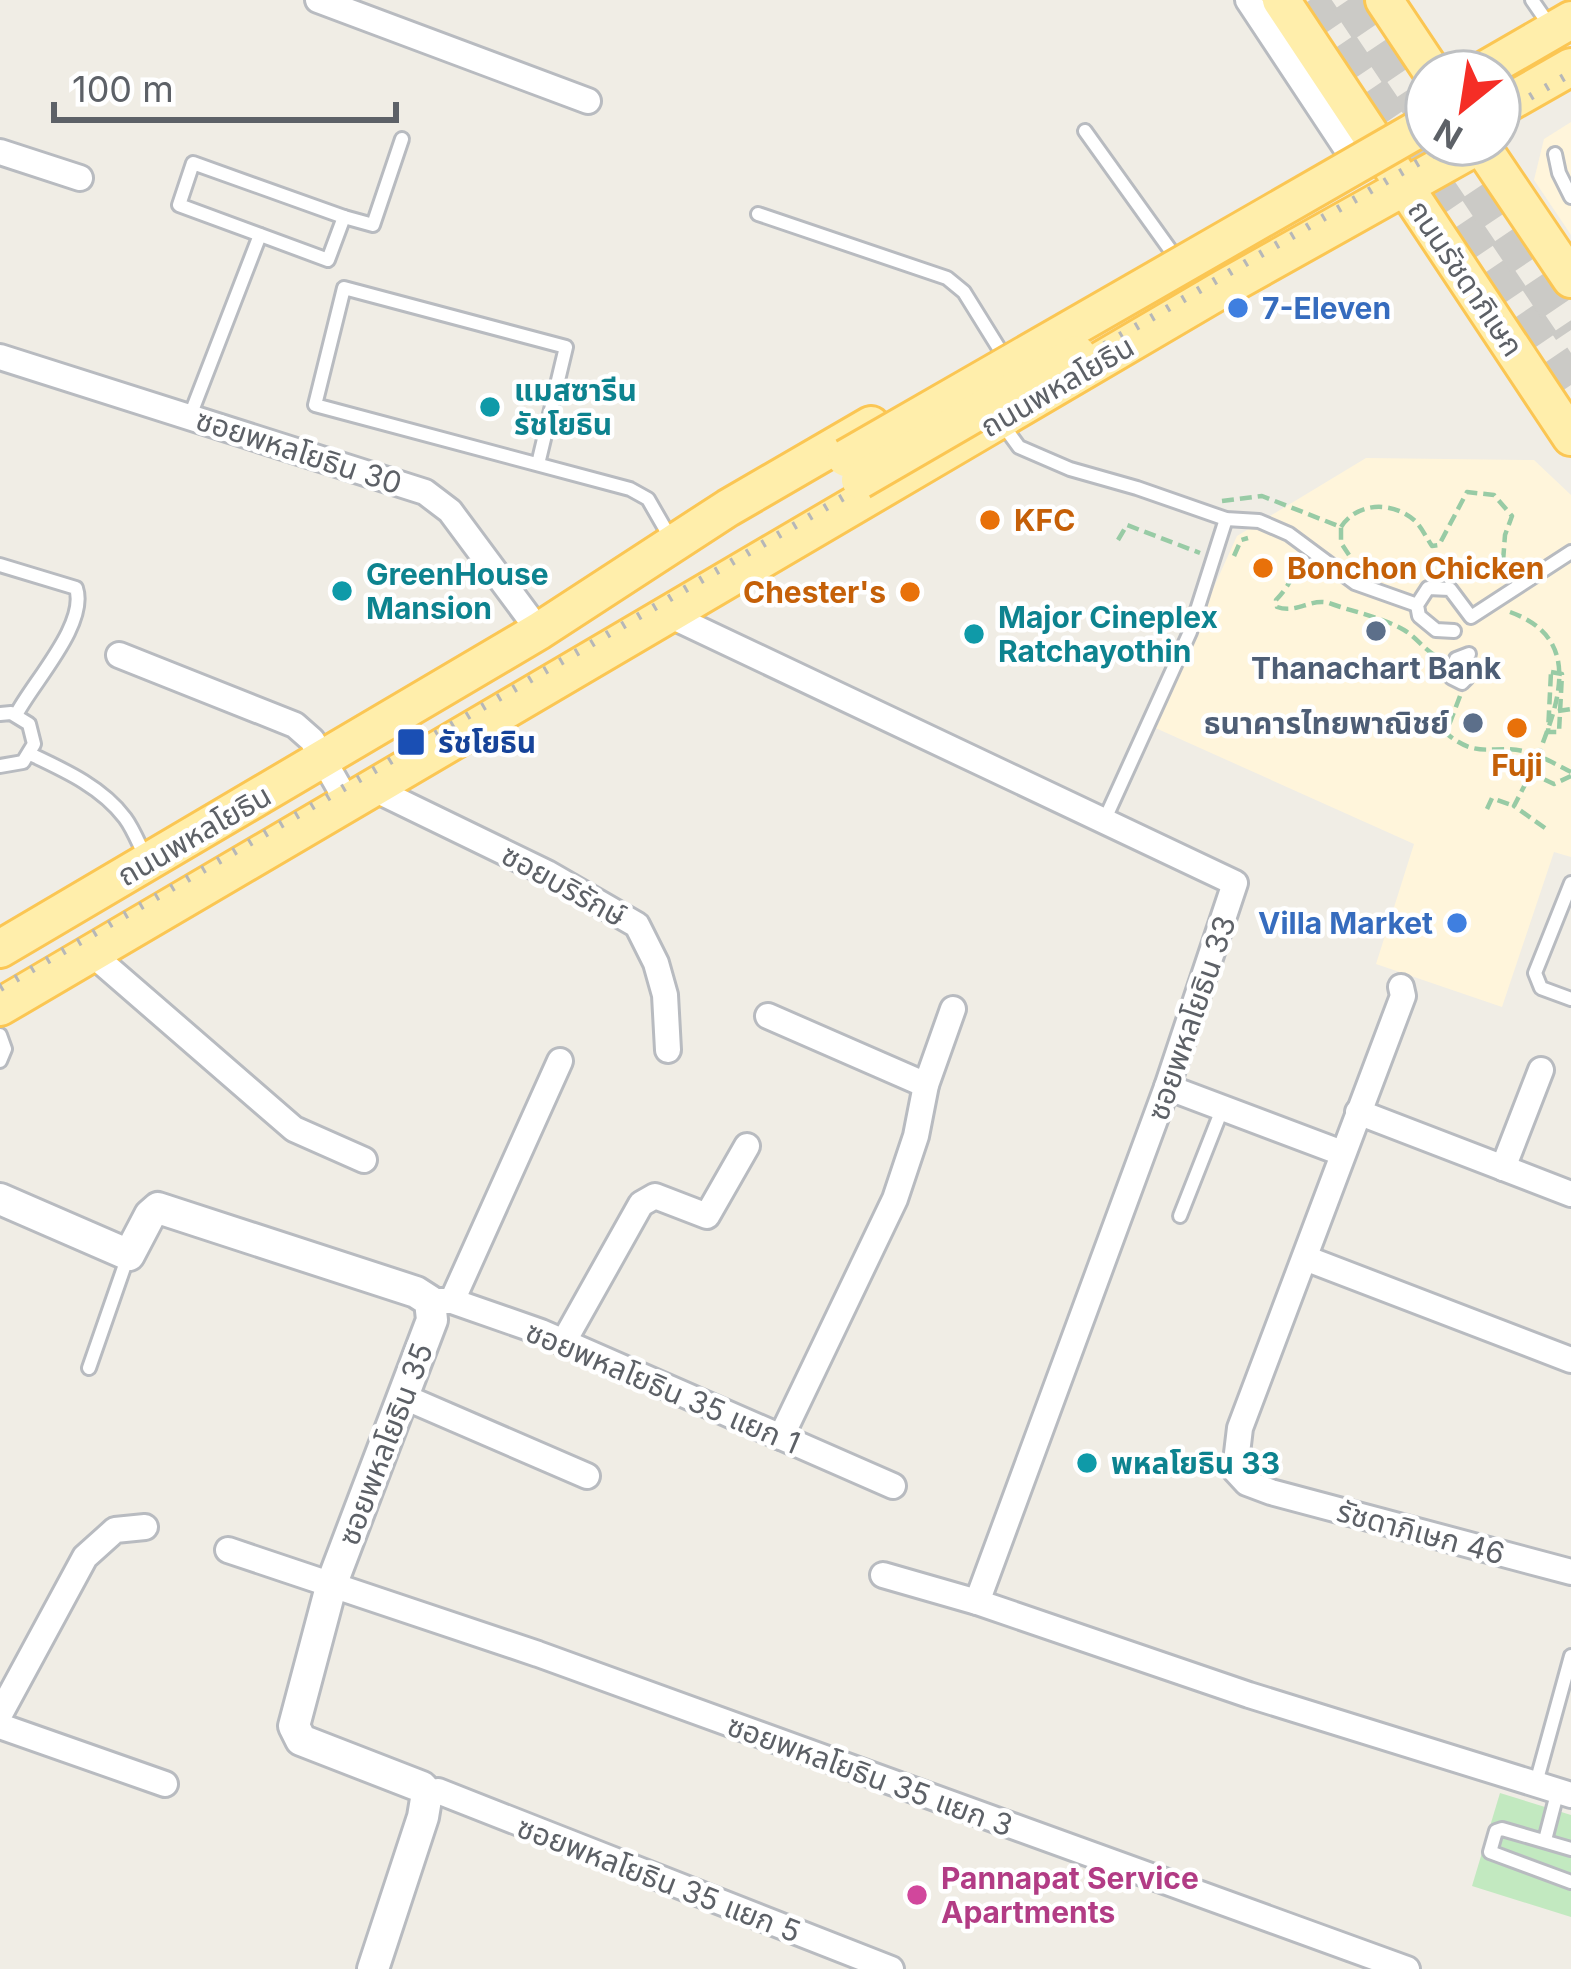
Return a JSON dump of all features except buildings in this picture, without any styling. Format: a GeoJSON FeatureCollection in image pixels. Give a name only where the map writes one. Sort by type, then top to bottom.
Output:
{"type":"FeatureCollection","features":[{"type":"Feature","properties":{"kind":"main road","name":"ถนนรัชดาภิเษก"},"geometry":{"type":"LineString","coordinates":[[1281,0],[1360,144],[1405,187],[1571,437]]}},
{"type":"Feature","properties":{"kind":"main road"},"geometry":{"type":"LineString","coordinates":[[1384,0],[1416,48]]}},
{"type":"Feature","properties":{"kind":"main road"},"geometry":{"type":"LineString","coordinates":[[1518,48],[1557,23]]}},
{"type":"Feature","properties":{"kind":"main road"},"geometry":{"type":"LineString","coordinates":[[1523,58],[1557,23]]}},
{"type":"Feature","properties":{"kind":"main road"},"geometry":{"type":"LineString","coordinates":[[1523,94],[1571,67]]}},
{"type":"Feature","properties":{"kind":"main road"},"geometry":{"type":"LineString","coordinates":[[1523,120],[1571,92]]}},
{"type":"Feature","properties":{"kind":"main road","name":"ถนนพหลโยธิน"},"geometry":{"type":"LineString","coordinates":[[0,949],[539,631],[728,508],[1403,118]]}},
{"type":"Feature","properties":{"kind":"main road","name":"ถนนพหลโยธิน"},"geometry":{"type":"LineString","coordinates":[[637,636],[662,596],[853,469],[1403,138]]}},
{"type":"Feature","properties":{"kind":"main road","name":"ถนนพหลโยธิน"},"geometry":{"type":"LineString","coordinates":[[635,571],[671,562],[853,469],[1403,163]]}},
{"type":"Feature","properties":{"kind":"main road","name":"ถนนพหลโยธิน"},"geometry":{"type":"LineString","coordinates":[[0,1007],[1223,288],[1438,168]]}},
{"type":"Feature","properties":{"kind":"main road"},"geometry":{"type":"LineString","coordinates":[[1496,168],[1571,279]]}},
{"type":"Feature","properties":{"kind":"main road"},"geometry":{"type":"LineString","coordinates":[[1180,246],[1220,265],[1223,288]]}},
{"type":"Feature","properties":{"kind":"street"},"geometry":{"type":"LineString","coordinates":[[318,0],[588,101]]}},
{"type":"Feature","properties":{"kind":"street"},"geometry":{"type":"LineString","coordinates":[[1248,0],[1360,144]]}},
{"type":"Feature","properties":{"kind":"street"},"geometry":{"type":"LineString","coordinates":[[0,152],[80,178]]}},
{"type":"Feature","properties":{"kind":"street","name":"ซอยพหลโยธิน 30"},"geometry":{"type":"LineString","coordinates":[[0,357],[425,492],[450,511],[539,631]]}},
{"type":"Feature","properties":{"kind":"street","name":"ซอยพหลโยธิน 33"},"geometry":{"type":"LineString","coordinates":[[670,616],[1235,883],[1167,1087],[977,1602]]}},
{"type":"Feature","properties":{"kind":"street"},"geometry":{"type":"LineString","coordinates":[[119,656],[295,725],[312,740],[322,760],[360,795]]}},
{"type":"Feature","properties":{"kind":"street","name":"ซอยบริรักษ์"},"geometry":{"type":"LineString","coordinates":[[360,795],[547,874],[637,925],[665,994],[668,1050]]}},
{"type":"Feature","properties":{"kind":"street"},"geometry":{"type":"LineString","coordinates":[[91,953],[294,1129],[364,1160]]}},
{"type":"Feature","properties":{"kind":"street"},"geometry":{"type":"LineString","coordinates":[[1401,987],[1403,996],[1305,1258],[1571,1360]]}},
{"type":"Feature","properties":{"kind":"street"},"geometry":{"type":"LineString","coordinates":[[781,1437],[895,1199],[916,1136],[926,1085],[953,1009]]}},
{"type":"Feature","properties":{"kind":"street"},"geometry":{"type":"LineString","coordinates":[[768,1016],[926,1085]]}},
{"type":"Feature","properties":{"kind":"street"},"geometry":{"type":"LineString","coordinates":[[441,1301],[560,1061]]}},
{"type":"Feature","properties":{"kind":"street"},"geometry":{"type":"LineString","coordinates":[[1503,1168],[1541,1070]]}},
{"type":"Feature","properties":{"kind":"street"},"geometry":{"type":"LineString","coordinates":[[1167,1087],[1342,1154]]}},
{"type":"Feature","properties":{"kind":"street"},"geometry":{"type":"LineString","coordinates":[[1358,1112],[1571,1194]]}},
{"type":"Feature","properties":{"kind":"street"},"geometry":{"type":"LineString","coordinates":[[563,1343],[648,1197],[707,1216],[747,1146]]}},
{"type":"Feature","properties":{"kind":"street"},"geometry":{"type":"LineString","coordinates":[[0,1199],[129,1255]]}},
{"type":"Feature","properties":{"kind":"street","name":"ซอยพหลโยธิน 35"},"geometry":{"type":"LineString","coordinates":[[129,1255],[158,1208],[441,1301],[332,1583],[295,1732],[301,1739],[427,1793]]}},
{"type":"Feature","properties":{"kind":"street","name":"รัชดาภิเษก 46"},"geometry":{"type":"LineString","coordinates":[[1305,1258],[1240,1428],[1235,1471],[1247,1483],[1270,1492],[1571,1571]]}},
{"type":"Feature","properties":{"kind":"street","name":"ซอยพหลโยธิน 35 แยก 1"},"geometry":{"type":"LineString","coordinates":[[441,1301],[563,1343],[893,1486]]}},
{"type":"Feature","properties":{"kind":"street"},"geometry":{"type":"LineString","coordinates":[[402,1396],[587,1476]]}},
{"type":"Feature","properties":{"kind":"street"},"geometry":{"type":"LineString","coordinates":[[0,1714],[85,1557],[116,1530],[145,1527]]}},
{"type":"Feature","properties":{"kind":"street","name":"ซอยพหลโยธิน 35 แยก 3"},"geometry":{"type":"LineString","coordinates":[[228,1550],[538,1654],[1407,1969]]}},
{"type":"Feature","properties":{"kind":"street"},"geometry":{"type":"LineString","coordinates":[[884,1576],[1555,1789]]}},
{"type":"Feature","properties":{"kind":"street"},"geometry":{"type":"LineString","coordinates":[[0,1742],[0,1726],[165,1784]]}},
{"type":"Feature","properties":{"kind":"street","name":"ซอยพหลโยธิน 35 แยก 5"},"geometry":{"type":"LineString","coordinates":[[427,1793],[438,1791],[891,1969]]}},
{"type":"Feature","properties":{"kind":"street"},"geometry":{"type":"LineString","coordinates":[[374,1969],[427,1793]]}},
{"type":"Feature","properties":{"kind":"lane"},"geometry":{"type":"LineString","coordinates":[[1085,130],[1180,246]]}},
{"type":"Feature","properties":{"kind":"lane"},"geometry":{"type":"LineString","coordinates":[[344,217],[328,260],[178,205],[193,163],[373,225],[402,139]]}},
{"type":"Feature","properties":{"kind":"lane"},"geometry":{"type":"LineString","coordinates":[[1556,154],[1558,173],[1571,196]]}},
{"type":"Feature","properties":{"kind":"lane"},"geometry":{"type":"LineString","coordinates":[[758,214],[947,278],[964,292],[1000,350]]}},
{"type":"Feature","properties":{"kind":"lane"},"geometry":{"type":"LineString","coordinates":[[190,416],[260,235]]}},
{"type":"Feature","properties":{"kind":"lane"},"geometry":{"type":"LineString","coordinates":[[538,464],[566,347],[344,288],[316,405],[630,489],[648,500],[675,546]]}},
{"type":"Feature","properties":{"kind":"lane"},"geometry":{"type":"LineString","coordinates":[[999,420],[1025,450],[1226,519],[1259,520],[1289,534],[1355,583],[1417,605]]}},
{"type":"Feature","properties":{"kind":"lane"},"geometry":{"type":"LineString","coordinates":[[1105,819],[1190,632],[1226,519]]}},
{"type":"Feature","properties":{"kind":"lane"},"geometry":{"type":"LineString","coordinates":[[1454,631],[1429,627],[1419,616],[1417,605],[1428,588],[1443,586],[1456,594],[1471,616],[1571,552]]}},
{"type":"Feature","properties":{"kind":"lane"},"geometry":{"type":"LineString","coordinates":[[0,565],[76,588],[79,594],[67,635],[16,715]]}},
{"type":"Feature","properties":{"kind":"lane"},"geometry":{"type":"LineString","coordinates":[[1467,678],[1462,682],[1452,678],[1453,664],[1468,653]]}},
{"type":"Feature","properties":{"kind":"lane"},"geometry":{"type":"LineString","coordinates":[[0,713],[16,715],[34,734],[30,754],[14,766],[0,766]]}},
{"type":"Feature","properties":{"kind":"lane"},"geometry":{"type":"LineString","coordinates":[[30,754],[102,796],[124,818],[148,861]]}},
{"type":"Feature","properties":{"kind":"lane"},"geometry":{"type":"LineString","coordinates":[[1571,883],[1535,973],[1541,988],[1571,999]]}},
{"type":"Feature","properties":{"kind":"lane"},"geometry":{"type":"LineString","coordinates":[[0,1035],[5,1048],[0,1061]]}},
{"type":"Feature","properties":{"kind":"lane"},"geometry":{"type":"LineString","coordinates":[[1180,1216],[1223,1107]]}},
{"type":"Feature","properties":{"kind":"lane"},"geometry":{"type":"LineString","coordinates":[[89,1368],[129,1255]]}},
{"type":"Feature","properties":{"kind":"lane"},"geometry":{"type":"LineString","coordinates":[[1545,1840],[1571,1656]]}},
{"type":"Feature","properties":{"kind":"lane"},"geometry":{"type":"LineString","coordinates":[[1571,1849],[1502,1829],[1496,1831],[1490,1852],[1571,1882]]}},
{"type":"Feature","properties":{"kind":"path"},"geometry":{"type":"LineString","coordinates":[[1358,566],[1341,543],[1341,527],[1348,515],[1366,506],[1391,508],[1414,520],[1432,546],[1439,545],[1467,492],[1494,495],[1512,516],[1505,535],[1502,575],[1492,583]]}},
{"type":"Feature","properties":{"kind":"path"},"geometry":{"type":"LineString","coordinates":[[1201,510],[1232,497],[1262,496],[1341,527]]}},
{"type":"Feature","properties":{"kind":"path"},"geometry":{"type":"LineString","coordinates":[[1118,539],[1126,526],[1231,564],[1241,540],[1253,536]]}},
{"type":"Feature","properties":{"kind":"path"},"geometry":{"type":"LineString","coordinates":[[1283,548],[1295,561],[1294,572],[1276,600],[1277,607],[1290,611],[1319,600],[1329,603],[1398,626],[1415,637],[1422,650],[1453,664]]}},
{"type":"Feature","properties":{"kind":"path"},"geometry":{"type":"LineString","coordinates":[[1492,612],[1512,612],[1538,622],[1562,649],[1561,691]]}},
{"type":"Feature","properties":{"kind":"path"},"geometry":{"type":"LineString","coordinates":[[1514,806],[1559,710],[1562,674],[1551,673],[1548,732]]}},
{"type":"Feature","properties":{"kind":"path"},"geometry":{"type":"LineString","coordinates":[[1467,678],[1446,733],[1462,746],[1483,752],[1523,750],[1571,774]]}},
{"type":"Feature","properties":{"kind":"path"},"geometry":{"type":"LineString","coordinates":[[1559,710],[1571,709]]}},
{"type":"Feature","properties":{"kind":"path"},"geometry":{"type":"LineString","coordinates":[[1531,773],[1554,784],[1571,774]]}},
{"type":"Feature","properties":{"kind":"path"},"geometry":{"type":"LineString","coordinates":[[1486,809],[1492,798],[1514,806],[1546,828]]}},
{"type":"Feature","properties":{"kind":"shaded area"},"geometry":{"type":"Polygon","coordinates":[[[1571,122],[1571,235],[1534,180],[1544,139],[1571,122]]]}},
{"type":"Feature","properties":{"kind":"shaded area"},"geometry":{"type":"Polygon","coordinates":[[[1366,458],[1534,460],[1571,495],[1571,857],[1554,852],[1502,1007],[1376,964],[1414,844],[1151,726],[1237,536],[1366,458]]]}},
{"type":"Feature","properties":{"kind":"green space"},"geometry":{"type":"Polygon","coordinates":[[[1500,1793],[1571,1815],[1571,1917],[1472,1886],[1500,1793]]]}},
{"type":"Feature","properties":{"kind":"tunnel"},"geometry":{"type":"LineString","coordinates":[[1310,0],[1571,385]]}},
{"type":"Feature","properties":{"kind":"tunnel"},"geometry":{"type":"LineString","coordinates":[[1348,0],[1403,81]]}},
{"type":"Feature","properties":{"kind":"tunnel"},"geometry":{"type":"LineString","coordinates":[[1462,168],[1571,330]]}},
{"type":"Feature","properties":{"kind":"railway"},"geometry":{"type":"LineString","coordinates":[[1523,101],[1571,73]]}},
{"type":"Feature","properties":{"kind":"railway"},"geometry":{"type":"LineString","coordinates":[[0,988],[1409,168]]}},
{"type":"Feature","properties":{"kind":"place","name":"7-Eleven"},"geometry":{"type":"Point","coordinates":[1238,308]}},
{"type":"Feature","properties":{"kind":"place","name":"แมสซารีน รัชโยธิน"},"geometry":{"type":"Point","coordinates":[490,407]}},
{"type":"Feature","properties":{"kind":"place","name":"KFC"},"geometry":{"type":"Point","coordinates":[990,520]}},
{"type":"Feature","properties":{"kind":"place","name":"Bonchon Chicken"},"geometry":{"type":"Point","coordinates":[1263,568]}},
{"type":"Feature","properties":{"kind":"place","name":"GreenHouse Mansion"},"geometry":{"type":"Point","coordinates":[342,591]}},
{"type":"Feature","properties":{"kind":"place","name":"Chester's"},"geometry":{"type":"Point","coordinates":[910,592]}},
{"type":"Feature","properties":{"kind":"place","name":"Thanachart Bank"},"geometry":{"type":"Point","coordinates":[1376,631]}},
{"type":"Feature","properties":{"kind":"place","name":"Major Cineplex Ratchayothin"},"geometry":{"type":"Point","coordinates":[974,634]}},
{"type":"Feature","properties":{"kind":"place","name":"ธนาคารไทยพาณิชย์"},"geometry":{"type":"Point","coordinates":[1473,723]}},
{"type":"Feature","properties":{"kind":"place","name":"Fuji"},"geometry":{"type":"Point","coordinates":[1517,728]}},
{"type":"Feature","properties":{"kind":"place","name":"รัชโยธิน"},"geometry":{"type":"Point","coordinates":[411,742]}},
{"type":"Feature","properties":{"kind":"place","name":"Villa Market"},"geometry":{"type":"Point","coordinates":[1457,923]}},
{"type":"Feature","properties":{"kind":"place","name":"พหลโยธิน 33"},"geometry":{"type":"Point","coordinates":[1087,1463]}},
{"type":"Feature","properties":{"kind":"place","name":"Pannapat Service Apartments"},"geometry":{"type":"Point","coordinates":[917,1895]}}]}
